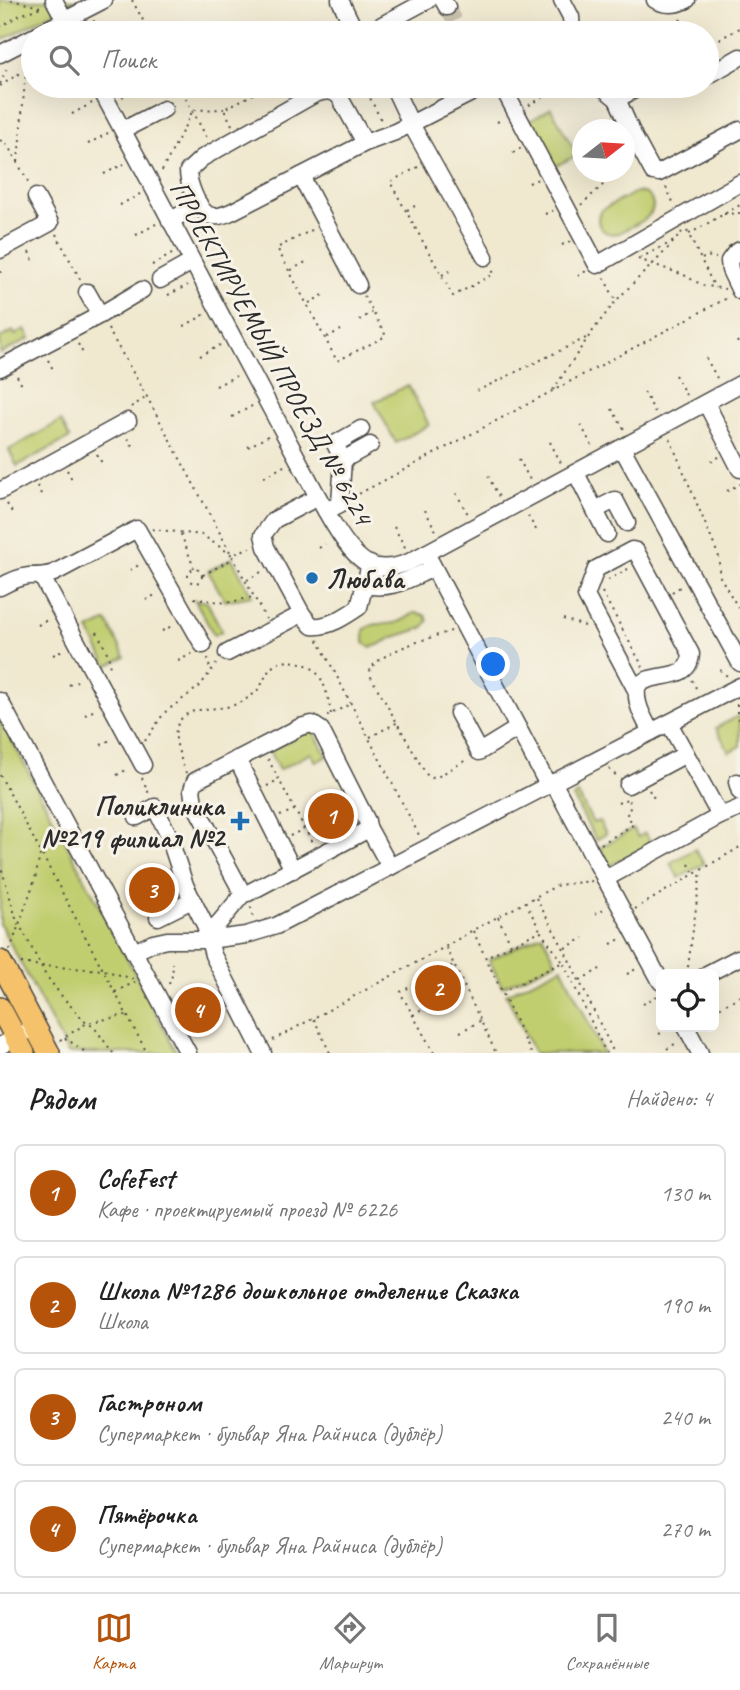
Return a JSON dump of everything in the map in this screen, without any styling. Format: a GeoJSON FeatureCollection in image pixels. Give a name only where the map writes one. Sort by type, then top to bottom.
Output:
{"type":"FeatureCollection","features":[{"type":"Feature","properties":{"kind":"main road"},"geometry":{"type":"LineString","coordinates":[[9,958],[19,1041]]}},
{"type":"Feature","properties":{"kind":"main road"},"geometry":{"type":"LineString","coordinates":[[0,1008],[19,1041]]}},
{"type":"Feature","properties":{"kind":"main road"},"geometry":{"type":"LineString","coordinates":[[19,1041],[53,1047]]}},
{"type":"Feature","properties":{"kind":"street"},"geometry":{"type":"LineString","coordinates":[[54,0],[66,21]]}},
{"type":"Feature","properties":{"kind":"street"},"geometry":{"type":"LineString","coordinates":[[77,21],[104,0]]}},
{"type":"Feature","properties":{"kind":"street"},"geometry":{"type":"LineString","coordinates":[[388,21],[428,0]]}},
{"type":"Feature","properties":{"kind":"street"},"geometry":{"type":"LineString","coordinates":[[562,0],[571,21]]}},
{"type":"Feature","properties":{"kind":"street"},"geometry":{"type":"LineString","coordinates":[[655,0],[663,4],[680,2]]}},
{"type":"Feature","properties":{"kind":"street"},"geometry":{"type":"LineString","coordinates":[[4,60],[21,47]]}},
{"type":"Feature","properties":{"kind":"street"},"geometry":{"type":"LineString","coordinates":[[719,69],[740,57]]}},
{"type":"Feature","properties":{"kind":"street","name":"ПРОЕКТИРУЕМЫЙ ПРОЕЗД № 6224"},"geometry":{"type":"LineString","coordinates":[[104,98],[115,132],[163,222],[192,262],[328,504],[345,544],[375,567],[392,568],[409,562],[624,441],[740,384]]}},
{"type":"Feature","properties":{"kind":"street"},"geometry":{"type":"LineString","coordinates":[[308,98],[193,164],[188,171],[188,180],[199,204],[207,214],[218,217],[231,212],[365,143],[389,135],[462,98]]}},
{"type":"Feature","properties":{"kind":"street"},"geometry":{"type":"LineString","coordinates":[[340,98],[365,143]]}},
{"type":"Feature","properties":{"kind":"street"},"geometry":{"type":"LineString","coordinates":[[401,98],[411,124],[485,257]]}},
{"type":"Feature","properties":{"kind":"street"},"geometry":{"type":"LineString","coordinates":[[508,98],[597,265],[740,183]]}},
{"type":"Feature","properties":{"kind":"street"},"geometry":{"type":"LineString","coordinates":[[617,99],[653,172],[659,173],[740,130]]}},
{"type":"Feature","properties":{"kind":"street"},"geometry":{"type":"LineString","coordinates":[[115,132],[164,109]]}},
{"type":"Feature","properties":{"kind":"street"},"geometry":{"type":"LineString","coordinates":[[301,176],[358,285]]}},
{"type":"Feature","properties":{"kind":"street"},"geometry":{"type":"LineString","coordinates":[[0,250],[50,223],[36,197]]}},
{"type":"Feature","properties":{"kind":"street"},"geometry":{"type":"LineString","coordinates":[[163,222],[199,204]]}},
{"type":"Feature","properties":{"kind":"street"},"geometry":{"type":"LineString","coordinates":[[734,255],[730,270],[740,291]]}},
{"type":"Feature","properties":{"kind":"street"},"geometry":{"type":"LineString","coordinates":[[160,280],[192,262]]}},
{"type":"Feature","properties":{"kind":"street"},"geometry":{"type":"LineString","coordinates":[[0,368],[142,290]]}},
{"type":"Feature","properties":{"kind":"street"},"geometry":{"type":"LineString","coordinates":[[87,292],[100,315]]}},
{"type":"Feature","properties":{"kind":"street"},"geometry":{"type":"LineString","coordinates":[[706,403],[739,466]]}},
{"type":"Feature","properties":{"kind":"street"},"geometry":{"type":"LineString","coordinates":[[0,491],[128,421]]}},
{"type":"Feature","properties":{"kind":"street"},"geometry":{"type":"LineString","coordinates":[[343,460],[335,444],[361,429]]}},
{"type":"Feature","properties":{"kind":"street"},"geometry":{"type":"LineString","coordinates":[[624,441],[740,663]]}},
{"type":"Feature","properties":{"kind":"street"},"geometry":{"type":"LineString","coordinates":[[370,445],[343,460],[328,504],[274,520],[263,534],[307,620],[319,627],[356,610],[370,564]]}},
{"type":"Feature","properties":{"kind":"street"},"geometry":{"type":"LineString","coordinates":[[570,471],[607,534]]}},
{"type":"Feature","properties":{"kind":"street"},"geometry":{"type":"LineString","coordinates":[[595,510],[615,500],[627,523]]}},
{"type":"Feature","properties":{"kind":"street"},"geometry":{"type":"LineString","coordinates":[[0,587],[28,576],[42,577],[54,573],[137,529],[181,605],[199,648]]}},
{"type":"Feature","properties":{"kind":"street"},"geometry":{"type":"LineString","coordinates":[[643,685],[683,671],[690,662],[691,654],[642,561],[636,551],[632,550],[596,569],[595,580],[587,598],[605,632],[643,685],[640,711],[651,732]]}},
{"type":"Feature","properties":{"kind":"street"},"geometry":{"type":"LineString","coordinates":[[426,553],[656,982]]}},
{"type":"Feature","properties":{"kind":"street"},"geometry":{"type":"LineString","coordinates":[[365,585],[379,588],[396,585],[427,571]]}},
{"type":"Feature","properties":{"kind":"street"},"geometry":{"type":"LineString","coordinates":[[42,577],[143,765]]}},
{"type":"Feature","properties":{"kind":"street"},"geometry":{"type":"LineString","coordinates":[[227,653],[271,629],[307,620]]}},
{"type":"Feature","properties":{"kind":"street"},"geometry":{"type":"LineString","coordinates":[[134,952],[167,940],[209,940],[246,935],[276,926],[735,688]]}},
{"type":"Feature","properties":{"kind":"street"},"geometry":{"type":"LineString","coordinates":[[0,701],[188,1053]]}},
{"type":"Feature","properties":{"kind":"street"},"geometry":{"type":"LineString","coordinates":[[458,713],[479,752],[518,728]]}},
{"type":"Feature","properties":{"kind":"street"},"geometry":{"type":"LineString","coordinates":[[669,723],[720,816]]}},
{"type":"Feature","properties":{"kind":"street"},"geometry":{"type":"LineString","coordinates":[[243,894],[194,803],[192,790],[195,781],[261,746],[312,724],[321,730],[390,867]]}},
{"type":"Feature","properties":{"kind":"street"},"geometry":{"type":"LineString","coordinates":[[628,785],[686,754]]}},
{"type":"Feature","properties":{"kind":"street"},"geometry":{"type":"LineString","coordinates":[[237,759],[293,870]]}},
{"type":"Feature","properties":{"kind":"street"},"geometry":{"type":"LineString","coordinates":[[136,817],[155,807],[168,834],[185,886],[205,925],[213,955],[262,1050]]}},
{"type":"Feature","properties":{"kind":"street"},"geometry":{"type":"LineString","coordinates":[[601,880],[720,816],[739,811]]}},
{"type":"Feature","properties":{"kind":"street"},"geometry":{"type":"LineString","coordinates":[[209,940],[218,924],[243,894],[293,870],[368,827]]}},
{"type":"Feature","properties":{"kind":"street"},"geometry":{"type":"LineString","coordinates":[[158,917],[192,900]]}},
{"type":"Feature","properties":{"kind":"street"},"geometry":{"type":"LineString","coordinates":[[717,969],[738,958]]}},
{"type":"Feature","properties":{"kind":"street"},"geometry":{"type":"LineString","coordinates":[[684,1034],[700,1053]]}},
{"type":"Feature","properties":{"kind":"path"},"geometry":{"type":"LineString","coordinates":[[0,27],[41,7],[11,0]]}},
{"type":"Feature","properties":{"kind":"path"},"geometry":{"type":"LineString","coordinates":[[132,0],[143,21]]}},
{"type":"Feature","properties":{"kind":"path"},"geometry":{"type":"LineString","coordinates":[[680,2],[685,21]]}},
{"type":"Feature","properties":{"kind":"path"},"geometry":{"type":"LineString","coordinates":[[88,19],[93,21]]}},
{"type":"Feature","properties":{"kind":"path"},"geometry":{"type":"LineString","coordinates":[[719,39],[740,28]]}},
{"type":"Feature","properties":{"kind":"path"},"geometry":{"type":"LineString","coordinates":[[0,85],[4,60]]}},
{"type":"Feature","properties":{"kind":"path"},"geometry":{"type":"LineString","coordinates":[[0,85],[21,72]]}},
{"type":"Feature","properties":{"kind":"path"},"geometry":{"type":"LineString","coordinates":[[18,162],[24,98]]}},
{"type":"Feature","properties":{"kind":"path"},"geometry":{"type":"LineString","coordinates":[[186,98],[214,151]]}},
{"type":"Feature","properties":{"kind":"path"},"geometry":{"type":"LineString","coordinates":[[193,110],[224,109],[246,98]]}},
{"type":"Feature","properties":{"kind":"path"},"geometry":{"type":"LineString","coordinates":[[370,98],[389,135]]}},
{"type":"Feature","properties":{"kind":"path"},"geometry":{"type":"LineString","coordinates":[[515,112],[542,98]]}},
{"type":"Feature","properties":{"kind":"path"},"geometry":{"type":"LineString","coordinates":[[72,114],[92,103]]}},
{"type":"Feature","properties":{"kind":"path"},"geometry":{"type":"LineString","coordinates":[[224,109],[239,137]]}},
{"type":"Feature","properties":{"kind":"path"},"geometry":{"type":"LineString","coordinates":[[162,171],[193,110]]}},
{"type":"Feature","properties":{"kind":"path"},"geometry":{"type":"LineString","coordinates":[[88,144],[115,132]]}},
{"type":"Feature","properties":{"kind":"path"},"geometry":{"type":"LineString","coordinates":[[0,140],[8,145],[36,197]]}},
{"type":"Feature","properties":{"kind":"path"},"geometry":{"type":"LineString","coordinates":[[431,159],[390,182],[453,296],[494,274],[485,257]]}},
{"type":"Feature","properties":{"kind":"path"},"geometry":{"type":"LineString","coordinates":[[104,174],[124,164]]}},
{"type":"Feature","properties":{"kind":"path"},"geometry":{"type":"LineString","coordinates":[[659,173],[680,218]]}},
{"type":"Feature","properties":{"kind":"path"},"geometry":{"type":"LineString","coordinates":[[571,216],[605,182]]}},
{"type":"Feature","properties":{"kind":"path"},"geometry":{"type":"LineString","coordinates":[[120,205],[140,194]]}},
{"type":"Feature","properties":{"kind":"path"},"geometry":{"type":"LineString","coordinates":[[688,234],[740,205]]}},
{"type":"Feature","properties":{"kind":"path"},"geometry":{"type":"LineString","coordinates":[[406,211],[415,206]]}},
{"type":"Feature","properties":{"kind":"path"},"geometry":{"type":"LineString","coordinates":[[723,214],[740,213]]}},
{"type":"Feature","properties":{"kind":"path"},"geometry":{"type":"LineString","coordinates":[[136,235],[163,222]]}},
{"type":"Feature","properties":{"kind":"path"},"geometry":{"type":"LineString","coordinates":[[326,222],[278,248],[338,362],[386,336],[358,285]]}},
{"type":"Feature","properties":{"kind":"path"},"geometry":{"type":"LineString","coordinates":[[50,223],[87,292]]}},
{"type":"Feature","properties":{"kind":"path"},"geometry":{"type":"LineString","coordinates":[[552,391],[616,302],[685,228],[715,288]]}},
{"type":"Feature","properties":{"kind":"path"},"geometry":{"type":"LineString","coordinates":[[677,239],[638,259],[684,275],[702,285],[740,291]]}},
{"type":"Feature","properties":{"kind":"path"},"geometry":{"type":"LineString","coordinates":[[152,265],[172,254]]}},
{"type":"Feature","properties":{"kind":"path"},"geometry":{"type":"LineString","coordinates":[[701,259],[707,256],[734,255]]}},
{"type":"Feature","properties":{"kind":"path"},"geometry":{"type":"LineString","coordinates":[[290,271],[306,262]]}},
{"type":"Feature","properties":{"kind":"path"},"geometry":{"type":"LineString","coordinates":[[597,265],[616,302]]}},
{"type":"Feature","properties":{"kind":"path"},"geometry":{"type":"LineString","coordinates":[[0,271],[3,277]]}},
{"type":"Feature","properties":{"kind":"path"},"geometry":{"type":"LineString","coordinates":[[442,275],[450,271]]}},
{"type":"Feature","properties":{"kind":"path"},"geometry":{"type":"LineString","coordinates":[[168,295],[188,285]]}},
{"type":"Feature","properties":{"kind":"path"},"geometry":{"type":"LineString","coordinates":[[328,504],[552,391],[740,291]]}},
{"type":"Feature","properties":{"kind":"path"},"geometry":{"type":"LineString","coordinates":[[307,304],[323,295]]}},
{"type":"Feature","properties":{"kind":"path"},"geometry":{"type":"LineString","coordinates":[[359,320],[373,313]]}},
{"type":"Feature","properties":{"kind":"path"},"geometry":{"type":"LineString","coordinates":[[100,315],[271,629]]}},
{"type":"Feature","properties":{"kind":"path"},"geometry":{"type":"LineString","coordinates":[[184,326],[204,315]]}},
{"type":"Feature","properties":{"kind":"path"},"geometry":{"type":"LineString","coordinates":[[325,338],[341,330]]}},
{"type":"Feature","properties":{"kind":"path"},"geometry":{"type":"LineString","coordinates":[[477,391],[589,337]]}},
{"type":"Feature","properties":{"kind":"path"},"geometry":{"type":"LineString","coordinates":[[737,341],[740,346]]}},
{"type":"Feature","properties":{"kind":"path"},"geometry":{"type":"LineString","coordinates":[[200,356],[220,345]]}},
{"type":"Feature","properties":{"kind":"path"},"geometry":{"type":"LineString","coordinates":[[706,358],[720,383]]}},
{"type":"Feature","properties":{"kind":"path"},"geometry":{"type":"LineString","coordinates":[[675,375],[689,400]]}},
{"type":"Feature","properties":{"kind":"path"},"geometry":{"type":"LineString","coordinates":[[216,386],[236,376]]}},
{"type":"Feature","properties":{"kind":"path"},"geometry":{"type":"LineString","coordinates":[[644,392],[657,417]]}},
{"type":"Feature","properties":{"kind":"path"},"geometry":{"type":"LineString","coordinates":[[128,421],[125,411],[147,397]]}},
{"type":"Feature","properties":{"kind":"path"},"geometry":{"type":"LineString","coordinates":[[232,416],[252,406]]}},
{"type":"Feature","properties":{"kind":"path"},"geometry":{"type":"LineString","coordinates":[[612,409],[624,441]]}},
{"type":"Feature","properties":{"kind":"path"},"geometry":{"type":"LineString","coordinates":[[581,425],[595,451]]}},
{"type":"Feature","properties":{"kind":"path"},"geometry":{"type":"LineString","coordinates":[[248,447],[268,436]]}},
{"type":"Feature","properties":{"kind":"path"},"geometry":{"type":"LineString","coordinates":[[669,436],[719,557],[719,575],[740,611]]}},
{"type":"Feature","properties":{"kind":"path"},"geometry":{"type":"LineString","coordinates":[[550,442],[570,471]]}},
{"type":"Feature","properties":{"kind":"path"},"geometry":{"type":"LineString","coordinates":[[519,459],[533,485]]}},
{"type":"Feature","properties":{"kind":"path"},"geometry":{"type":"LineString","coordinates":[[264,477],[284,466]]}},
{"type":"Feature","properties":{"kind":"path"},"geometry":{"type":"LineString","coordinates":[[488,476],[502,502]]}},
{"type":"Feature","properties":{"kind":"path"},"geometry":{"type":"LineString","coordinates":[[727,491],[740,484]]}},
{"type":"Feature","properties":{"kind":"path"},"geometry":{"type":"LineString","coordinates":[[456,493],[470,519]]}},
{"type":"Feature","properties":{"kind":"path"},"geometry":{"type":"LineString","coordinates":[[425,510],[439,536]]}},
{"type":"Feature","properties":{"kind":"path"},"geometry":{"type":"LineString","coordinates":[[528,515],[538,533]]}},
{"type":"Feature","properties":{"kind":"path"},"geometry":{"type":"LineString","coordinates":[[394,527],[408,553]]}},
{"type":"Feature","properties":{"kind":"path"},"geometry":{"type":"LineString","coordinates":[[137,529],[202,535],[233,556]]}},
{"type":"Feature","properties":{"kind":"path"},"geometry":{"type":"LineString","coordinates":[[180,532],[194,569],[202,576]]}},
{"type":"Feature","properties":{"kind":"path"},"geometry":{"type":"LineString","coordinates":[[194,569],[188,574],[190,582],[198,583],[202,576],[264,540]]}},
{"type":"Feature","properties":{"kind":"path"},"geometry":{"type":"LineString","coordinates":[[319,548],[325,544]]}},
{"type":"Feature","properties":{"kind":"path"},"geometry":{"type":"LineString","coordinates":[[642,561],[595,580],[643,685]]}},
{"type":"Feature","properties":{"kind":"path"},"geometry":{"type":"LineString","coordinates":[[246,581],[276,564]]}},
{"type":"Feature","properties":{"kind":"path"},"geometry":{"type":"LineString","coordinates":[[338,584],[345,581]]}},
{"type":"Feature","properties":{"kind":"path"},"geometry":{"type":"LineString","coordinates":[[181,605],[194,598],[226,603],[254,597]]}},
{"type":"Feature","properties":{"kind":"path"},"geometry":{"type":"LineString","coordinates":[[563,619],[605,632]]}},
{"type":"Feature","properties":{"kind":"path"},"geometry":{"type":"LineString","coordinates":[[307,620],[422,841]]}},
{"type":"Feature","properties":{"kind":"path"},"geometry":{"type":"LineString","coordinates":[[465,626],[404,647],[370,668],[371,677],[426,774],[432,778],[439,776],[479,752]]}},
{"type":"Feature","properties":{"kind":"path"},"geometry":{"type":"LineString","coordinates":[[97,632],[111,664]]}},
{"type":"Feature","properties":{"kind":"path"},"geometry":{"type":"LineString","coordinates":[[178,661],[199,648]]}},
{"type":"Feature","properties":{"kind":"path"},"geometry":{"type":"LineString","coordinates":[[146,740],[164,713],[200,686],[227,653]]}},
{"type":"Feature","properties":{"kind":"path"},"geometry":{"type":"LineString","coordinates":[[192,790],[180,755],[175,731],[177,725],[182,718],[195,710],[232,706],[253,695],[273,666],[291,661],[312,667],[327,690],[331,714]]}},
{"type":"Feature","properties":{"kind":"path"},"geometry":{"type":"LineString","coordinates":[[720,670],[735,688],[737,717],[740,722]]}},
{"type":"Feature","properties":{"kind":"path"},"geometry":{"type":"LineString","coordinates":[[312,724],[351,704]]}},
{"type":"Feature","properties":{"kind":"path"},"geometry":{"type":"LineString","coordinates":[[369,737],[398,722]]}},
{"type":"Feature","properties":{"kind":"path"},"geometry":{"type":"LineString","coordinates":[[261,746],[319,856]]}},
{"type":"Feature","properties":{"kind":"path"},"geometry":{"type":"LineString","coordinates":[[143,765],[139,772],[155,807]]}},
{"type":"Feature","properties":{"kind":"path"},"geometry":{"type":"LineString","coordinates":[[0,775],[147,1053]]}},
{"type":"Feature","properties":{"kind":"path"},"geometry":{"type":"LineString","coordinates":[[596,846],[633,825],[627,814],[630,812],[629,798],[618,803]]}},
{"type":"Feature","properties":{"kind":"path"},"geometry":{"type":"LineString","coordinates":[[293,807],[300,803]]}},
{"type":"Feature","properties":{"kind":"path"},"geometry":{"type":"LineString","coordinates":[[631,911],[740,847]]}},
{"type":"Feature","properties":{"kind":"path"},"geometry":{"type":"LineString","coordinates":[[41,852],[9,958],[41,966],[104,970],[139,980],[115,992]]}},
{"type":"Feature","properties":{"kind":"path"},"geometry":{"type":"LineString","coordinates":[[0,863],[19,925],[41,966],[60,994],[94,1027],[114,1053]]}},
{"type":"Feature","properties":{"kind":"path"},"geometry":{"type":"LineString","coordinates":[[688,864],[694,874]]}},
{"type":"Feature","properties":{"kind":"path"},"geometry":{"type":"LineString","coordinates":[[688,969],[701,870]]}},
{"type":"Feature","properties":{"kind":"path"},"geometry":{"type":"LineString","coordinates":[[262,1050],[314,1018],[558,885],[601,880]]}},
{"type":"Feature","properties":{"kind":"path"},"geometry":{"type":"LineString","coordinates":[[535,897],[564,949],[614,1053]]}},
{"type":"Feature","properties":{"kind":"path"},"geometry":{"type":"LineString","coordinates":[[595,914],[609,906]]}},
{"type":"Feature","properties":{"kind":"path"},"geometry":{"type":"LineString","coordinates":[[530,909],[540,931],[563,962],[606,1053]]}},
{"type":"Feature","properties":{"kind":"path"},"geometry":{"type":"LineString","coordinates":[[498,916],[512,945]]}},
{"type":"Feature","properties":{"kind":"path"},"geometry":{"type":"LineString","coordinates":[[473,930],[531,1053]]}},
{"type":"Feature","properties":{"kind":"path"},"geometry":{"type":"LineString","coordinates":[[490,956],[540,931]]}},
{"type":"Feature","properties":{"kind":"path"},"geometry":{"type":"LineString","coordinates":[[611,944],[625,936]]}},
{"type":"Feature","properties":{"kind":"path"},"geometry":{"type":"LineString","coordinates":[[564,949],[582,938]]}},
{"type":"Feature","properties":{"kind":"path"},"geometry":{"type":"LineString","coordinates":[[445,947],[496,1053]]}},
{"type":"Feature","properties":{"kind":"path"},"geometry":{"type":"LineString","coordinates":[[508,989],[563,962]]}},
{"type":"Feature","properties":{"kind":"path"},"geometry":{"type":"LineString","coordinates":[[168,985],[173,973],[172,963]]}},
{"type":"Feature","properties":{"kind":"path"},"geometry":{"type":"LineString","coordinates":[[434,1053],[400,992],[454,965]]}},
{"type":"Feature","properties":{"kind":"path"},"geometry":{"type":"LineString","coordinates":[[627,974],[642,966]]}},
{"type":"Feature","properties":{"kind":"path"},"geometry":{"type":"LineString","coordinates":[[579,980],[600,969]]}},
{"type":"Feature","properties":{"kind":"path"},"geometry":{"type":"LineString","coordinates":[[442,998],[464,986]]}},
{"type":"Feature","properties":{"kind":"path"},"geometry":{"type":"LineString","coordinates":[[643,1004],[656,993]]}},
{"type":"Feature","properties":{"kind":"path"},"geometry":{"type":"LineString","coordinates":[[719,1008],[740,996]]}},
{"type":"Feature","properties":{"kind":"path"},"geometry":{"type":"LineString","coordinates":[[413,1015],[424,1009]]}},
{"type":"Feature","properties":{"kind":"path"},"geometry":{"type":"LineString","coordinates":[[53,1047],[88,1023],[127,1015]]}},
{"type":"Feature","properties":{"kind":"path"},"geometry":{"type":"LineString","coordinates":[[314,1018],[330,1053]]}},
{"type":"Feature","properties":{"kind":"path"},"geometry":{"type":"LineString","coordinates":[[460,1032],[480,1021]]}},
{"type":"Feature","properties":{"kind":"path"},"geometry":{"type":"LineString","coordinates":[[659,1034],[663,1032]]}},
{"type":"Feature","properties":{"kind":"path"},"geometry":{"type":"LineString","coordinates":[[667,1049],[684,1034]]}},
{"type":"Feature","properties":{"kind":"path"},"geometry":{"type":"LineString","coordinates":[[65,1038],[87,1053]]}},
{"type":"Feature","properties":{"kind":"green space"},"geometry":{"type":"Polygon","coordinates":[[[0,0],[77,0],[38,21],[21,21],[21,30],[0,41],[0,0]]]}},
{"type":"Feature","properties":{"kind":"green space"},"geometry":{"type":"Polygon","coordinates":[[[551,108],[572,146],[572,158],[554,167],[529,121],[551,108]]]}},
{"type":"Feature","properties":{"kind":"green space"},"geometry":{"type":"Polygon","coordinates":[[[636,192],[644,193],[651,199],[652,211],[648,216],[619,233],[604,231],[598,220],[601,210],[636,192]]]}},
{"type":"Feature","properties":{"kind":"green space"},"geometry":{"type":"Polygon","coordinates":[[[25,329],[30,338],[0,354],[0,338],[13,331],[15,335],[25,329]]]}},
{"type":"Feature","properties":{"kind":"green space"},"geometry":{"type":"Polygon","coordinates":[[[408,385],[429,425],[396,443],[374,402],[408,385]]]}},
{"type":"Feature","properties":{"kind":"green space"},"geometry":{"type":"Polygon","coordinates":[[[61,421],[70,438],[17,466],[9,450],[61,421]]]}},
{"type":"Feature","properties":{"kind":"green space"},"geometry":{"type":"Polygon","coordinates":[[[232,558],[252,596],[225,601],[208,571],[232,558]]]}},
{"type":"Feature","properties":{"kind":"green space"},"geometry":{"type":"Polygon","coordinates":[[[195,600],[207,602],[222,631],[214,635],[195,600]]]}},
{"type":"Feature","properties":{"kind":"green space"},"geometry":{"type":"Polygon","coordinates":[[[414,613],[426,616],[428,621],[423,628],[371,647],[364,643],[364,630],[368,627],[394,623],[414,613]]]}},
{"type":"Feature","properties":{"kind":"green space"},"geometry":{"type":"Polygon","coordinates":[[[107,621],[125,657],[107,666],[89,630],[107,621]]]}},
{"type":"Feature","properties":{"kind":"green space"},"geometry":{"type":"Polygon","coordinates":[[[740,715],[740,746],[729,752],[716,728],[740,715]]]}},
{"type":"Feature","properties":{"kind":"green space"},"geometry":{"type":"Polygon","coordinates":[[[0,718],[177,1053],[68,1053],[0,924],[0,718]]]}},
{"type":"Feature","properties":{"kind":"green space"},"geometry":{"type":"Polygon","coordinates":[[[308,731],[314,732],[327,756],[316,762],[311,753],[279,770],[269,751],[308,731]]]}},
{"type":"Feature","properties":{"kind":"green space"},"geometry":{"type":"Polygon","coordinates":[[[578,794],[593,823],[599,821],[606,834],[596,840],[573,797],[578,794]]]}},
{"type":"Feature","properties":{"kind":"green space"},"geometry":{"type":"Polygon","coordinates":[[[633,829],[638,837],[645,833],[651,843],[610,866],[600,848],[633,829]]]}},
{"type":"Feature","properties":{"kind":"green space"},"geometry":{"type":"Polygon","coordinates":[[[695,849],[704,864],[679,878],[670,863],[695,849]]]}},
{"type":"Feature","properties":{"kind":"green space"},"geometry":{"type":"Polygon","coordinates":[[[542,934],[556,962],[502,987],[489,960],[542,934]]]}},
{"type":"Feature","properties":{"kind":"green space"},"geometry":{"type":"Polygon","coordinates":[[[562,967],[603,1053],[534,1053],[506,994],[562,967]]]}},
{"type":"Feature","properties":{"kind":"tunnel"},"geometry":{"type":"LineString","coordinates":[[447,7],[455,21]]}},
{"type":"Feature","properties":{"kind":"place","name":"Любава"},"geometry":{"type":"Point","coordinates":[312,578]}},
{"type":"Feature","properties":{"kind":"place","name":"CofeFest"},"geometry":{"type":"Point","coordinates":[331,816]}},
{"type":"Feature","properties":{"kind":"place","name":"Поликлиника №219 филиал №2"},"geometry":{"type":"Point","coordinates":[240,821]}},
{"type":"Feature","properties":{"kind":"place","name":"Гастроном"},"geometry":{"type":"Point","coordinates":[152,890]}},
{"type":"Feature","properties":{"kind":"place","name":"Школа №1286 дошкольное отделение Сказка"},"geometry":{"type":"Point","coordinates":[438,988]}},
{"type":"Feature","properties":{"kind":"place","name":"Пятёрочка"},"geometry":{"type":"Point","coordinates":[198,1010]}}]}
